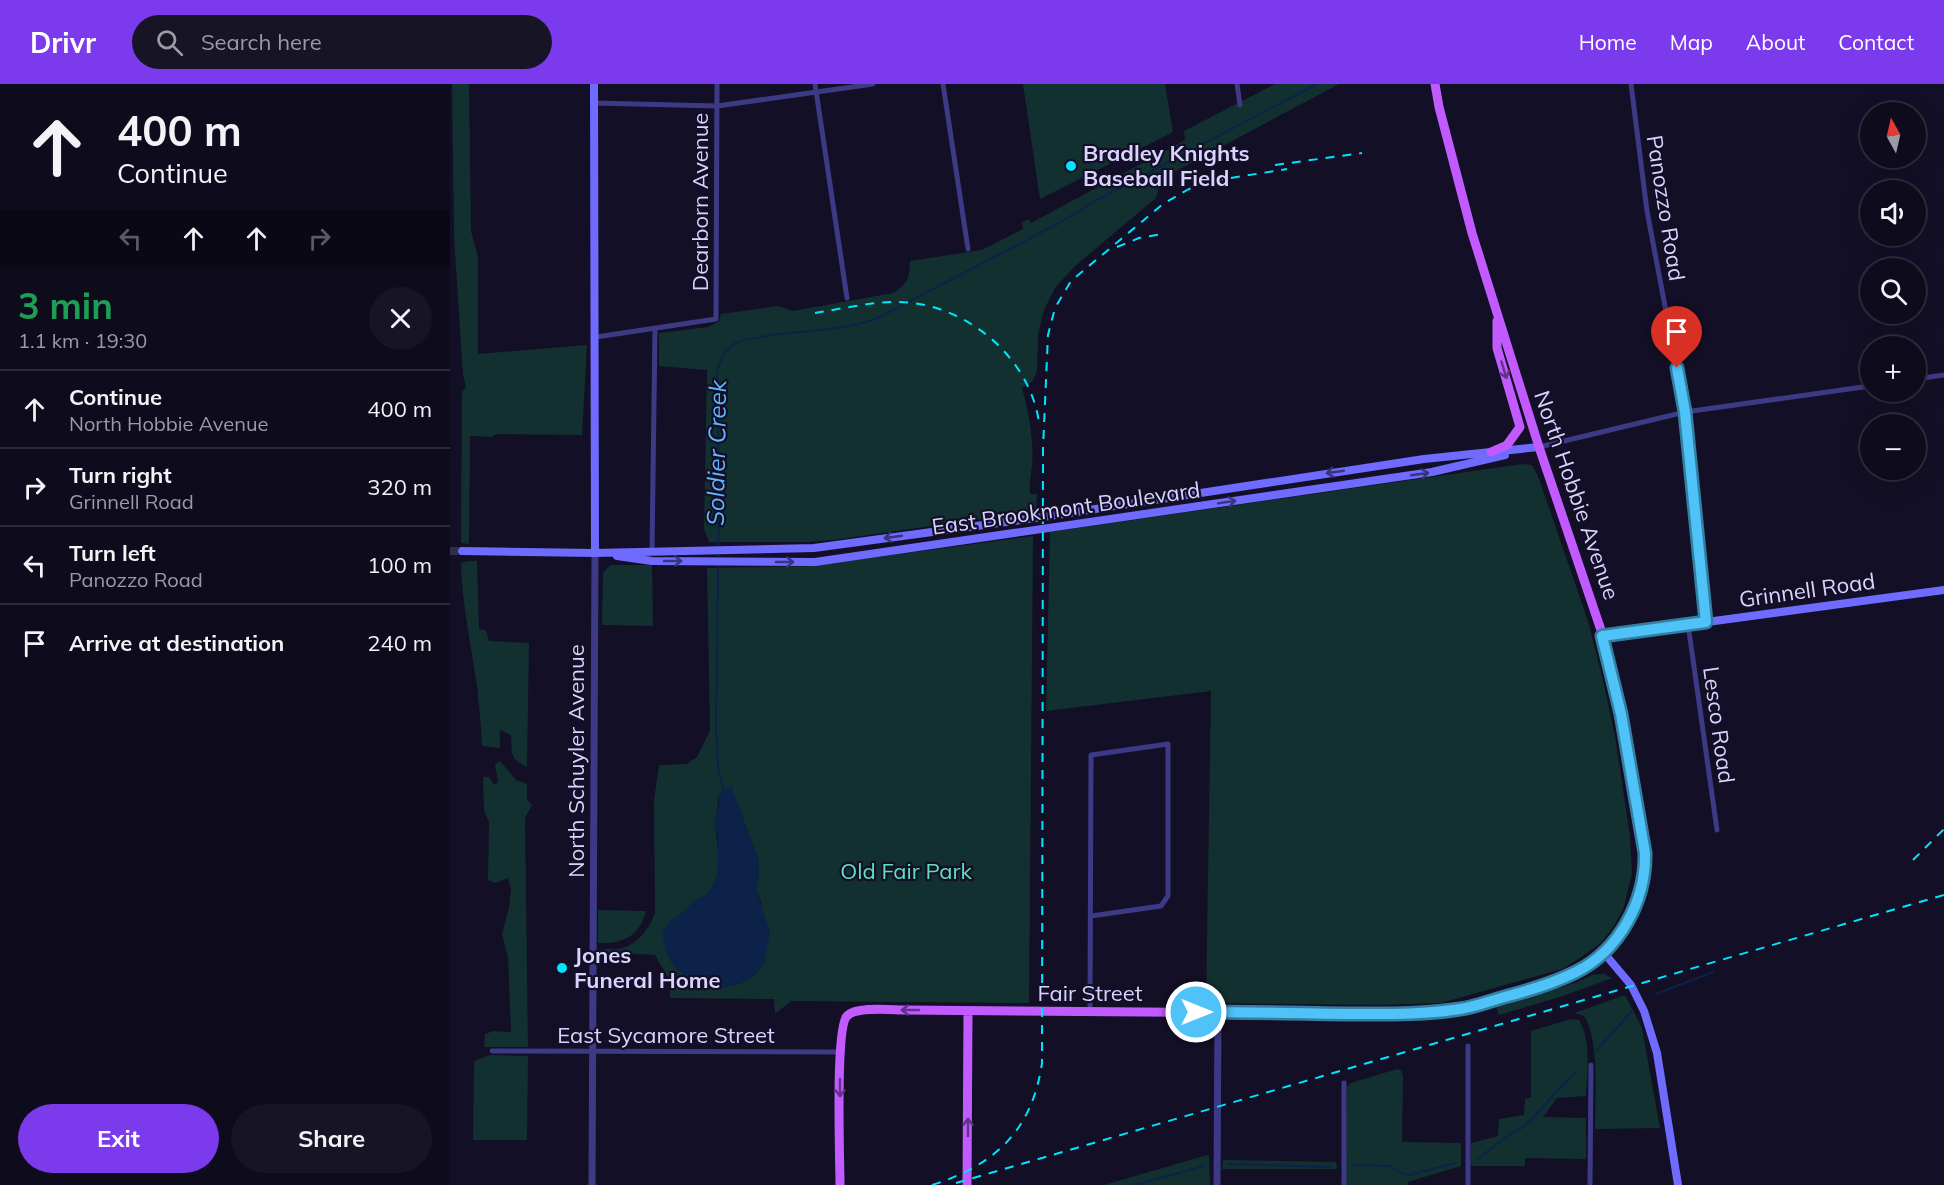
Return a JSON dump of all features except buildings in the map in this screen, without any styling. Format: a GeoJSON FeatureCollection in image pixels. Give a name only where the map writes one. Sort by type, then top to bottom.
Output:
{"type":"FeatureCollection","features":[{"type":"Feature","properties":{"kind":"main road","name":"North Schuyler Avenue"},"geometry":{"type":"LineString","coordinates":[[594,84],[595,553]]}},
{"type":"Feature","properties":{"kind":"main road","name":"North Hobbie Avenue"},"geometry":{"type":"LineString","coordinates":[[1435,84],[1469,223],[1539,447],[1602,636],[1623,725],[1643,838],[1645,867],[1641,893],[1635,907],[1617,938],[1604,952]]}},
{"type":"Feature","properties":{"kind":"main road"},"geometry":{"type":"LineString","coordinates":[[1491,452],[1507,445],[1520,427],[1497,348],[1497,313]]}},
{"type":"Feature","properties":{"kind":"main road","name":"East Brookmont Boulevard"},"geometry":{"type":"LineString","coordinates":[[462,551],[595,553],[814,548],[1043,517],[1424,459],[1539,447]]}},
{"type":"Feature","properties":{"kind":"main road","name":"East Brookmont Boulevard"},"geometry":{"type":"LineString","coordinates":[[595,553],[652,561],[816,562],[1432,472],[1539,447]]}},
{"type":"Feature","properties":{"kind":"main road","name":"Grinnell Road"},"geometry":{"type":"LineString","coordinates":[[1602,636],[1944,590]]}},
{"type":"Feature","properties":{"kind":"main road"},"geometry":{"type":"LineString","coordinates":[[1604,952],[1631,985],[1644,1011],[1657,1053],[1677,1185]]}},
{"type":"Feature","properties":{"kind":"main road","name":"Fair Street"},"geometry":{"type":"LineString","coordinates":[[840,1052],[842,1025],[845,1017],[852,1012],[872,1010],[1403,1014],[1461,1009],[1544,986],[1578,971],[1604,952]]}},
{"type":"Feature","properties":{"kind":"main road"},"geometry":{"type":"LineString","coordinates":[[967,1185],[968,1011]]}},
{"type":"Feature","properties":{"kind":"main road"},"geometry":{"type":"LineString","coordinates":[[840,1052],[840,1185]]}},
{"type":"Feature","properties":{"kind":"street","name":"Dearborn Avenue"},"geometry":{"type":"LineString","coordinates":[[655,328],[716,320],[717,84]]}},
{"type":"Feature","properties":{"kind":"street"},"geometry":{"type":"LineString","coordinates":[[815,84],[847,298]]}},
{"type":"Feature","properties":{"kind":"street"},"geometry":{"type":"LineString","coordinates":[[594,103],[717,106],[873,84]]}},
{"type":"Feature","properties":{"kind":"street"},"geometry":{"type":"LineString","coordinates":[[943,84],[968,249]]}},
{"type":"Feature","properties":{"kind":"street"},"geometry":{"type":"LineString","coordinates":[[1237,84],[1240,105]]}},
{"type":"Feature","properties":{"kind":"street","name":"Panozzo Road"},"geometry":{"type":"LineString","coordinates":[[1631,84],[1647,212],[1685,412],[1706,622]]}},
{"type":"Feature","properties":{"kind":"street"},"geometry":{"type":"LineString","coordinates":[[596,337],[655,328],[652,552]]}},
{"type":"Feature","properties":{"kind":"street"},"geometry":{"type":"LineString","coordinates":[[1926,378],[1944,375]]}},
{"type":"Feature","properties":{"kind":"street","name":"East Brookmont Boulevard"},"geometry":{"type":"LineString","coordinates":[[1539,447],[1685,412],[1860,387]]}},
{"type":"Feature","properties":{"kind":"street","name":"North Schuyler Avenue"},"geometry":{"type":"LineString","coordinates":[[592,1185],[595,553]]}},
{"type":"Feature","properties":{"kind":"street","name":"Lesco Road"},"geometry":{"type":"LineString","coordinates":[[1688,624],[1717,830]]}},
{"type":"Feature","properties":{"kind":"street"},"geometry":{"type":"LineString","coordinates":[[1090,1013],[1091,755],[1168,744],[1168,896],[1161,906],[1091,916]]}},
{"type":"Feature","properties":{"kind":"street"},"geometry":{"type":"LineString","coordinates":[[1217,1185],[1218,1012]]}},
{"type":"Feature","properties":{"kind":"street"},"geometry":{"type":"LineString","coordinates":[[1468,1046],[1468,1185]]}},
{"type":"Feature","properties":{"kind":"street","name":"East Sycamore Street"},"geometry":{"type":"LineString","coordinates":[[492,1051],[840,1052]]}},
{"type":"Feature","properties":{"kind":"street"},"geometry":{"type":"LineString","coordinates":[[1590,1185],[1591,1065]]}},
{"type":"Feature","properties":{"kind":"street"},"geometry":{"type":"LineString","coordinates":[[1344,1083],[1344,1185]]}},
{"type":"Feature","properties":{"kind":"green space"},"geometry":{"type":"Polygon","coordinates":[[[452,84],[469,84],[471,231],[478,257],[478,354],[587,345],[582,435],[470,436],[469,544],[461,543],[462,392],[466,387],[463,375],[454,237],[452,84]]]}},
{"type":"Feature","properties":{"kind":"green space","name":"Bradley Knights Baseball Field"},"geometry":{"type":"Polygon","coordinates":[[[1023,84],[1165,84],[1173,132],[1040,199],[1023,84]]]}},
{"type":"Feature","properties":{"kind":"green space"},"geometry":{"type":"Polygon","coordinates":[[[1275,84],[1339,84],[1161,179],[1156,198],[1075,266],[1055,288],[1044,310],[1038,335],[1037,371],[1033,381],[1022,388],[1032,436],[1030,494],[1037,494],[1036,511],[810,542],[709,542],[704,529],[707,370],[659,366],[659,333],[708,327],[719,321],[721,314],[778,306],[793,311],[893,293],[907,280],[910,261],[982,250],[1023,229],[1022,222],[1029,219],[1031,223],[1185,140],[1184,131],[1275,84]]]}},
{"type":"Feature","properties":{"kind":"green space"},"geometry":{"type":"Polygon","coordinates":[[[1522,464],[1532,465],[1538,476],[1588,621],[1615,736],[1630,836],[1632,873],[1624,907],[1614,926],[1601,943],[1562,969],[1441,1003],[1378,1005],[1206,1003],[1211,691],[1046,711],[1050,532],[1522,464]]]}},
{"type":"Feature","properties":{"kind":"green space","name":"Old Fair Park"},"geometry":{"type":"Polygon","coordinates":[[[1033,536],[1029,1003],[791,1001],[775,1014],[774,999],[670,998],[670,981],[655,955],[599,952],[603,949],[623,948],[634,942],[643,934],[653,919],[655,913],[654,800],[659,765],[687,764],[697,757],[710,731],[707,568],[812,566],[1033,536]],[[731,787],[718,795],[715,824],[719,862],[713,887],[708,894],[670,922],[694,989],[712,989],[739,984],[764,963],[766,948],[761,902],[756,889],[759,875],[758,858],[731,787]]]}},
{"type":"Feature","properties":{"kind":"green space"},"geometry":{"type":"Polygon","coordinates":[[[477,561],[479,629],[486,630],[489,641],[529,643],[527,767],[514,758],[511,735],[500,730],[500,748],[482,746],[477,686],[462,578],[461,563],[477,561]]]}},
{"type":"Feature","properties":{"kind":"green space"},"geometry":{"type":"Polygon","coordinates":[[[610,565],[652,565],[653,626],[602,625],[603,573],[610,565]]]}},
{"type":"Feature","properties":{"kind":"green space"},"geometry":{"type":"Polygon","coordinates":[[[500,761],[516,780],[527,784],[527,800],[532,805],[525,818],[528,1047],[484,1047],[485,1034],[493,1031],[511,1032],[508,958],[502,934],[511,889],[508,878],[495,883],[488,880],[489,822],[484,811],[483,777],[489,777],[494,785],[498,782],[495,764],[500,761]]]}},
{"type":"Feature","properties":{"kind":"green space"},"geometry":{"type":"Polygon","coordinates":[[[598,910],[646,911],[639,927],[629,937],[615,942],[598,943],[598,910]]]}},
{"type":"Feature","properties":{"kind":"green space"},"geometry":{"type":"Polygon","coordinates":[[[1604,974],[1612,978],[1563,996],[1499,1015],[1496,1006],[1575,983],[1592,975],[1604,974]]]}},
{"type":"Feature","properties":{"kind":"green space"},"geometry":{"type":"Polygon","coordinates":[[[1625,995],[1642,1028],[1660,1128],[1595,1129],[1595,1054],[1589,1026],[1584,1016],[1574,1013],[1625,995]]]}},
{"type":"Feature","properties":{"kind":"green space"},"geometry":{"type":"Polygon","coordinates":[[[1571,1019],[1579,1020],[1586,1038],[1588,1057],[1586,1096],[1557,1098],[1543,1117],[1586,1118],[1586,1159],[1525,1158],[1525,1166],[1471,1166],[1471,1143],[1498,1136],[1499,1119],[1524,1115],[1525,1099],[1531,1097],[1531,1031],[1571,1019]]]}},
{"type":"Feature","properties":{"kind":"green space"},"geometry":{"type":"Polygon","coordinates":[[[490,1055],[528,1056],[527,1140],[473,1140],[474,1061],[490,1055]]]}},
{"type":"Feature","properties":{"kind":"green space"},"geometry":{"type":"Polygon","coordinates":[[[1397,1069],[1401,1070],[1403,1076],[1402,1142],[1461,1143],[1461,1166],[1408,1182],[1408,1185],[1346,1185],[1347,1087],[1351,1083],[1397,1069]]]}},
{"type":"Feature","properties":{"kind":"green space"},"geometry":{"type":"Polygon","coordinates":[[[1209,1155],[1210,1185],[1104,1185],[1204,1156],[1209,1155]]]}},
{"type":"Feature","properties":{"kind":"green space"},"geometry":{"type":"Polygon","coordinates":[[[1223,1160],[1336,1162],[1337,1169],[1222,1169],[1223,1160]]]}},
{"type":"Feature","properties":{"kind":"water"},"geometry":{"type":"Polygon","coordinates":[[[731,786],[758,858],[759,875],[756,889],[770,933],[764,963],[756,974],[740,984],[712,989],[693,989],[688,979],[671,962],[662,932],[670,921],[707,894],[717,876],[718,838],[714,824],[719,804],[718,795],[731,786]]]}},
{"type":"Feature","properties":{"kind":"waterway","name":"Soldier Creek"},"geometry":{"type":"LineString","coordinates":[[724,794],[718,767],[716,727],[719,504],[717,371],[727,351],[734,344],[748,339],[836,328],[876,319],[1317,84]]}},
{"type":"Feature","properties":{"kind":"waterway"},"geometry":{"type":"LineString","coordinates":[[1656,994],[1713,972]]}},
{"type":"Feature","properties":{"kind":"waterway"},"geometry":{"type":"LineString","coordinates":[[1596,1051],[1631,1012]]}},
{"type":"Feature","properties":{"kind":"waterway"},"geometry":{"type":"LineString","coordinates":[[1478,1159],[1503,1139],[1526,1125],[1575,1072]]}},
{"type":"Feature","properties":{"kind":"waterway"},"geometry":{"type":"LineString","coordinates":[[1353,1165],[1390,1166],[1403,1174],[1410,1175],[1455,1163]]}},
{"type":"Feature","properties":{"kind":"waterway"},"geometry":{"type":"LineString","coordinates":[[1228,1164],[1330,1167]]}},
{"type":"Feature","properties":{"kind":"waterway"},"geometry":{"type":"LineString","coordinates":[[1135,1185],[1204,1166]]}},
{"type":"Feature","properties":{"kind":"tunnel"},"geometry":{"type":"LineString","coordinates":[[450,551],[462,551]]}},
{"type":"Feature","properties":{"kind":"railway"},"geometry":{"type":"LineString","coordinates":[[1275,165],[1362,153]]}},
{"type":"Feature","properties":{"kind":"railway"},"geometry":{"type":"LineString","coordinates":[[932,1185],[974,1167],[992,1156],[1007,1142],[1029,1108],[1037,1087],[1042,1063],[1043,448],[1048,335],[1055,308],[1071,281],[1163,204],[1206,182],[1287,169]]}},
{"type":"Feature","properties":{"kind":"railway"},"geometry":{"type":"LineString","coordinates":[[1117,247],[1139,238],[1162,234]]}},
{"type":"Feature","properties":{"kind":"railway"},"geometry":{"type":"LineString","coordinates":[[815,313],[887,302],[922,304],[946,311],[968,322],[989,337],[1007,355],[1022,375],[1033,398],[1039,422]]}},
{"type":"Feature","properties":{"kind":"railway"},"geometry":{"type":"LineString","coordinates":[[1913,860],[1944,829]]}},
{"type":"Feature","properties":{"kind":"railway"},"geometry":{"type":"LineString","coordinates":[[956,1183],[1944,895]]}},
{"type":"Feature","properties":{"kind":"place","name":"Bradley Knights Baseball Field"},"geometry":{"type":"Point","coordinates":[1071,166]}},
{"type":"Feature","properties":{"kind":"place","name":"Jones Funeral Home"},"geometry":{"type":"Point","coordinates":[562,968]}},
{"type":"Feature","properties":{"kind":"route"},"geometry":{"type":"LineString","coordinates":[[1196,1012],[1403,1014],[1461,1009],[1544,986],[1578,971],[1604,952],[1617,938],[1641,893],[1645,853],[1621,714],[1602,636],[1706,622],[1685,412],[1677,368]]}}]}
